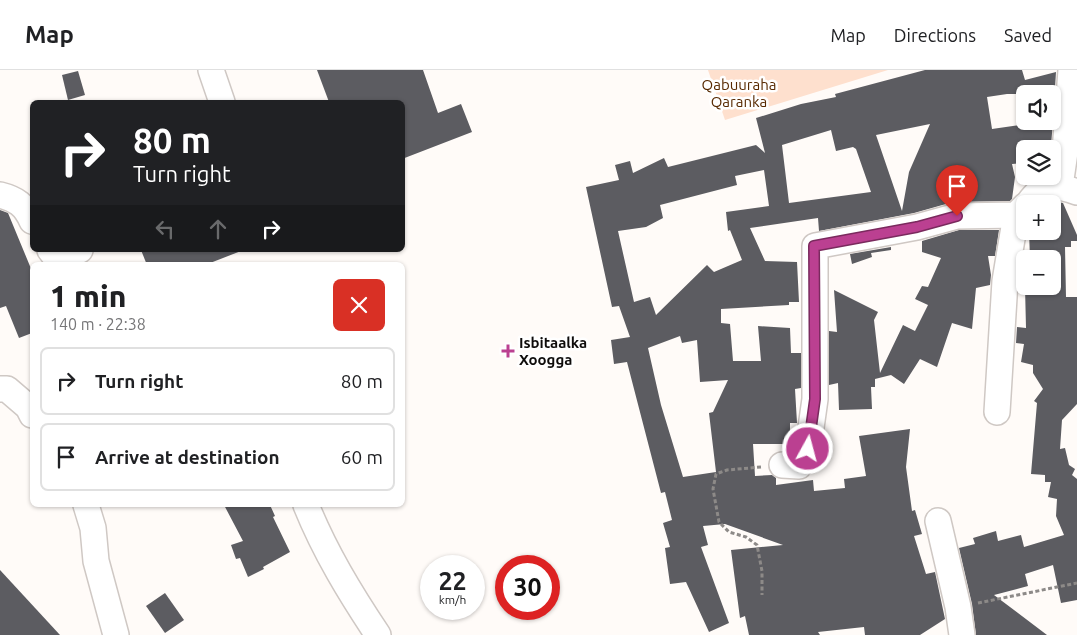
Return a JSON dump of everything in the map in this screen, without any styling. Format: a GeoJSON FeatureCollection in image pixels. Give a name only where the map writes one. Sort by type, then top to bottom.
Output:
{"type":"FeatureCollection","features":[{"type":"Feature","properties":{"kind":"street"},"geometry":{"type":"LineString","coordinates":[[211,70],[221,100]]}},
{"type":"Feature","properties":{"kind":"street"},"geometry":{"type":"LineString","coordinates":[[1034,195],[1051,186],[1068,189],[1065,152],[1071,70]]}},
{"type":"Feature","properties":{"kind":"street"},"geometry":{"type":"LineString","coordinates":[[0,195],[15,199],[27,210],[30,217]]}},
{"type":"Feature","properties":{"kind":"street"},"geometry":{"type":"LineString","coordinates":[[782,465],[798,466],[808,449],[815,399],[814,246],[917,227],[957,216],[1016,209]]}},
{"type":"Feature","properties":{"kind":"street"},"geometry":{"type":"LineString","coordinates":[[997,412],[1005,281],[1016,236]]}},
{"type":"Feature","properties":{"kind":"street"},"geometry":{"type":"LineString","coordinates":[[59,258],[75,252]]}},
{"type":"Feature","properties":{"kind":"street"},"geometry":{"type":"LineString","coordinates":[[0,389],[7,389],[28,407],[30,411]]}},
{"type":"Feature","properties":{"kind":"street"},"geometry":{"type":"LineString","coordinates":[[87,507],[93,528],[96,561],[116,635]]}},
{"type":"Feature","properties":{"kind":"street"},"geometry":{"type":"LineString","coordinates":[[307,507],[340,577],[378,635]]}},
{"type":"Feature","properties":{"kind":"street"},"geometry":{"type":"LineString","coordinates":[[938,521],[958,607],[962,635]]}},
{"type":"Feature","properties":{"kind":"path"},"geometry":{"type":"LineString","coordinates":[[762,595],[762,571],[757,545],[746,537],[728,532],[719,522],[713,489],[716,474],[727,470],[782,465]]}},
{"type":"Feature","properties":{"kind":"path"},"geometry":{"type":"LineString","coordinates":[[958,607],[1077,583]]}},
{"type":"Feature","properties":{"kind":"green space","name":"Qabuuraha Qaranka"},"geometry":{"type":"Polygon","coordinates":[[[708,70],[888,70],[725,120],[708,70]]]}},
{"type":"Feature","properties":{"kind":"building"},"geometry":{"type":"Polygon","coordinates":[[[317,70],[423,70],[438,113],[461,104],[472,132],[405,158],[405,100],[328,100],[317,70]]]}},
{"type":"Feature","properties":{"kind":"building"},"geometry":{"type":"Polygon","coordinates":[[[925,70],[1022,70],[1025,80],[1056,72],[1055,85],[1016,85],[1016,94],[987,97],[992,129],[1016,126],[1016,130],[1052,130],[1051,140],[1016,140],[1016,164],[1012,164],[1015,177],[1012,199],[1010,201],[953,202],[914,213],[819,231],[818,218],[750,228],[765,261],[797,262],[799,302],[789,302],[789,305],[721,309],[721,323],[730,324],[733,361],[761,361],[758,326],[790,328],[791,353],[801,353],[801,388],[795,389],[797,423],[790,423],[790,444],[753,444],[755,476],[772,475],[776,478],[776,485],[813,480],[814,491],[845,488],[844,479],[866,476],[859,436],[910,429],[906,467],[912,511],[915,510],[922,534],[914,536],[926,574],[935,572],[945,619],[920,635],[865,635],[864,627],[818,632],[820,635],[749,635],[745,616],[740,618],[731,550],[783,545],[725,524],[703,526],[708,545],[701,547],[729,623],[709,632],[686,582],[670,584],[665,548],[670,547],[663,523],[672,520],[665,492],[661,493],[627,362],[614,364],[611,340],[630,337],[619,306],[612,307],[586,187],[619,180],[615,165],[630,161],[633,173],[664,158],[668,167],[756,145],[765,153],[756,118],[801,104],[836,97],[835,94],[925,70]],[[930,124],[876,135],[902,211],[909,172],[930,124]],[[831,130],[782,145],[789,203],[871,192],[856,149],[853,147],[836,151],[831,130]],[[764,170],[735,176],[737,185],[660,205],[663,218],[646,227],[618,231],[634,302],[650,297],[656,315],[707,265],[714,272],[742,260],[730,230],[728,231],[726,212],[769,206],[764,170]],[[680,336],[648,348],[661,405],[683,477],[716,472],[709,413],[713,412],[728,380],[700,382],[697,340],[682,343],[680,336]]]}},
{"type":"Feature","properties":{"kind":"building"},"geometry":{"type":"Polygon","coordinates":[[[78,71],[85,95],[68,100],[62,75],[78,71]]]}},
{"type":"Feature","properties":{"kind":"building"},"geometry":{"type":"Polygon","coordinates":[[[1061,203],[1063,203],[1077,235],[1077,241],[1071,241],[1071,247],[1065,247],[1066,297],[1077,297],[1077,404],[1062,420],[1060,449],[1065,448],[1069,465],[1075,469],[1072,475],[1077,479],[1077,600],[1061,603],[1053,565],[1025,574],[1028,586],[994,595],[1047,635],[976,635],[972,604],[959,548],[975,544],[973,538],[996,531],[998,541],[1021,535],[1024,547],[1064,535],[1056,516],[1057,499],[1048,497],[1051,482],[1045,482],[1045,475],[1031,474],[1037,403],[1034,401],[1043,389],[1033,373],[1033,365],[1021,362],[1024,344],[1016,343],[1017,327],[1026,328],[1025,295],[1061,295],[1061,250],[1030,250],[1029,240],[1061,240],[1061,203]]]}},
{"type":"Feature","properties":{"kind":"building"},"geometry":{"type":"Polygon","coordinates":[[[0,210],[8,213],[30,266],[30,334],[19,338],[6,306],[0,308],[0,210]]]}},
{"type":"Feature","properties":{"kind":"building"},"geometry":{"type":"Polygon","coordinates":[[[959,230],[999,230],[995,256],[988,256],[991,275],[990,285],[976,288],[972,329],[952,323],[937,367],[920,359],[904,384],[891,375],[875,379],[875,387],[871,387],[872,409],[839,410],[838,383],[829,385],[829,331],[837,332],[834,290],[878,312],[874,320],[880,373],[903,325],[915,331],[928,305],[915,299],[922,286],[928,287],[941,258],[922,252],[922,241],[959,230]]]}},
{"type":"Feature","properties":{"kind":"building"},"geometry":{"type":"Polygon","coordinates":[[[891,247],[891,250],[871,253],[872,257],[852,264],[850,254],[891,247]]]}},
{"type":"Feature","properties":{"kind":"building"},"geometry":{"type":"Polygon","coordinates":[[[142,252],[238,252],[213,262],[146,262],[142,252]]]}},
{"type":"Feature","properties":{"kind":"building"},"geometry":{"type":"Polygon","coordinates":[[[225,507],[271,507],[275,516],[273,517],[290,552],[248,577],[240,558],[236,559],[231,545],[243,541],[225,507]]]}},
{"type":"Feature","properties":{"kind":"building"},"geometry":{"type":"Polygon","coordinates":[[[0,570],[60,635],[0,635],[0,570]]]}},
{"type":"Feature","properties":{"kind":"building"},"geometry":{"type":"Polygon","coordinates":[[[165,593],[184,620],[165,633],[146,606],[165,593]]]}},
{"type":"Feature","properties":{"kind":"place","name":"Isbitaalka Xoogga"},"geometry":{"type":"Point","coordinates":[508,351]}},
{"type":"Feature","properties":{"kind":"route"},"geometry":{"type":"LineString","coordinates":[[808,449],[815,399],[814,246],[856,240],[957,216]]}}]}
